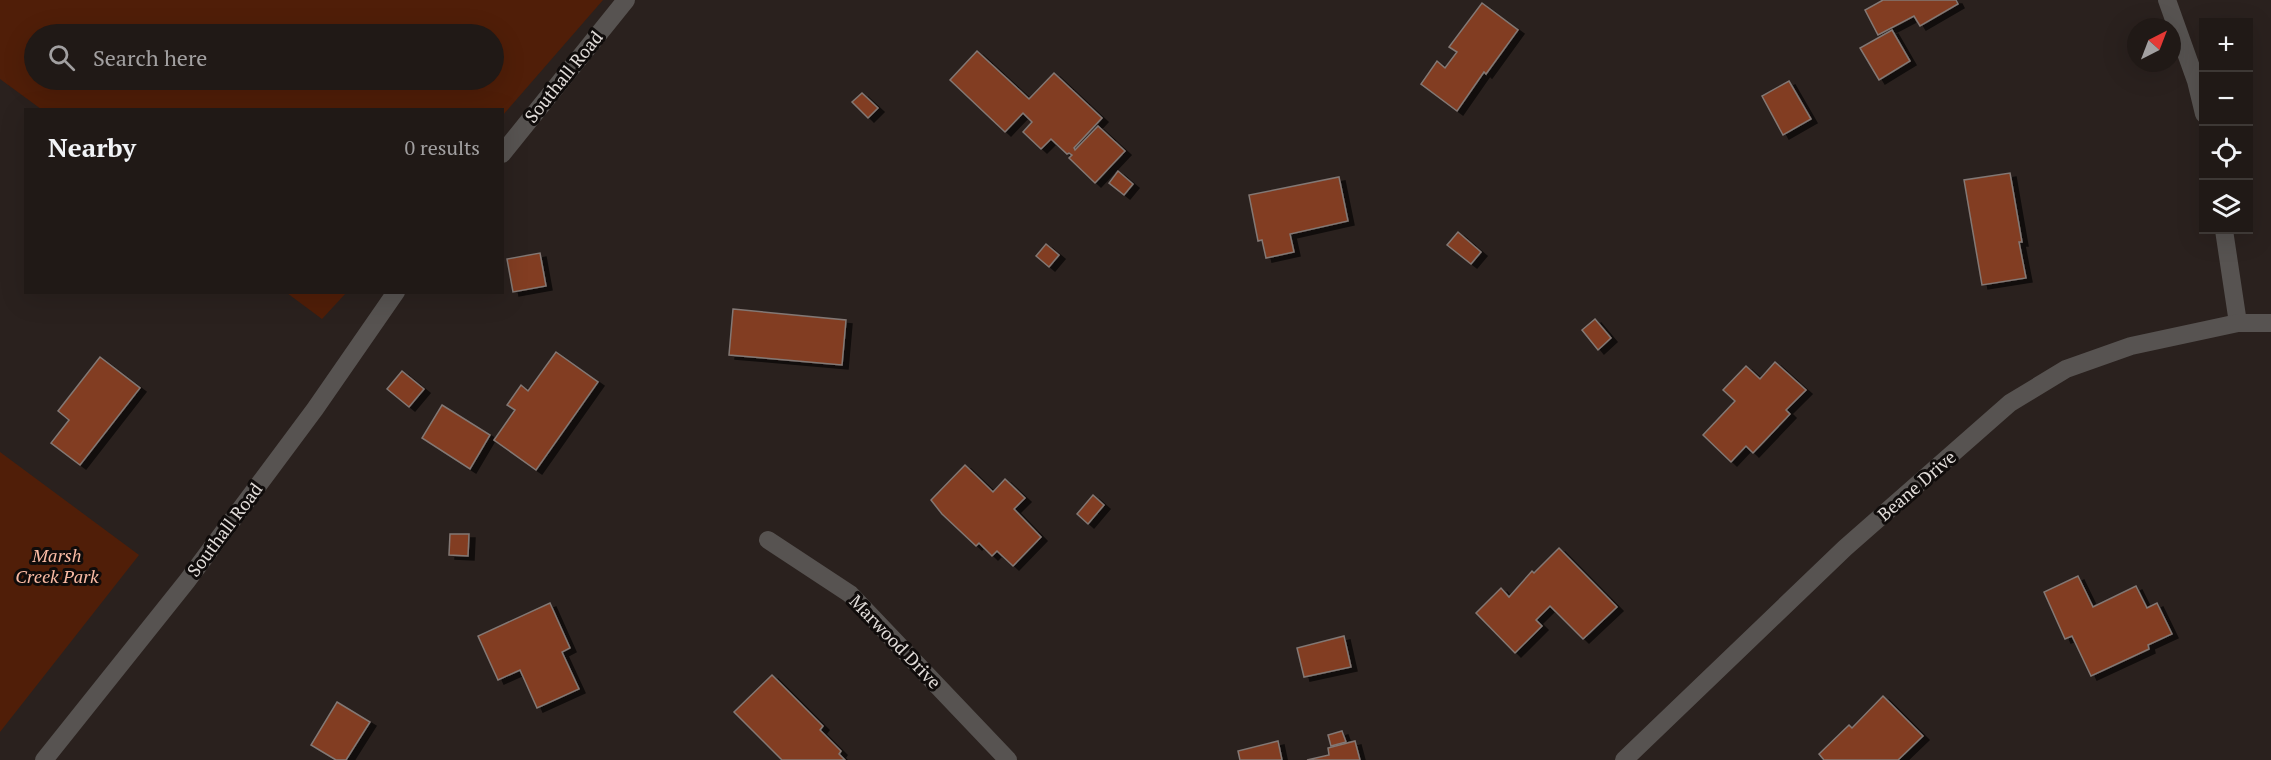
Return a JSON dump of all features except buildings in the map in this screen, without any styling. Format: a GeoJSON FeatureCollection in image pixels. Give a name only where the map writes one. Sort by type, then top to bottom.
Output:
{"type":"FeatureCollection","features":[{"type":"Feature","properties":{"kind":"street","name":"Southall Road"},"geometry":{"type":"LineString","coordinates":[[504,152],[626,0]]}},
{"type":"Feature","properties":{"kind":"street"},"geometry":{"type":"LineString","coordinates":[[2167,0],[2199,93]]}},
{"type":"Feature","properties":{"kind":"street"},"geometry":{"type":"LineString","coordinates":[[2225,234],[2238,323]]}},
{"type":"Feature","properties":{"kind":"street","name":"Southall Road"},"geometry":{"type":"LineString","coordinates":[[44,760],[188,581],[315,410],[395,294]]}},
{"type":"Feature","properties":{"kind":"street","name":"Beane Drive"},"geometry":{"type":"LineString","coordinates":[[1624,760],[1845,549],[2010,403],[2066,369],[2132,346],[2238,323],[2271,323]]}},
{"type":"Feature","properties":{"kind":"street","name":"Marwood Drive"},"geometry":{"type":"LineString","coordinates":[[768,540],[850,594],[1008,760]]}},
{"type":"Feature","properties":{"kind":"green space"},"geometry":{"type":"Polygon","coordinates":[[[0,0],[603,0],[504,114],[504,108],[40,108],[0,79],[0,0]]]}},
{"type":"Feature","properties":{"kind":"green space"},"geometry":{"type":"Polygon","coordinates":[[[288,294],[345,294],[322,319],[288,294]]]}},
{"type":"Feature","properties":{"kind":"green space","name":"Marsh Creek Park"},"geometry":{"type":"Polygon","coordinates":[[[0,452],[139,555],[0,732],[0,452]]]}}]}
